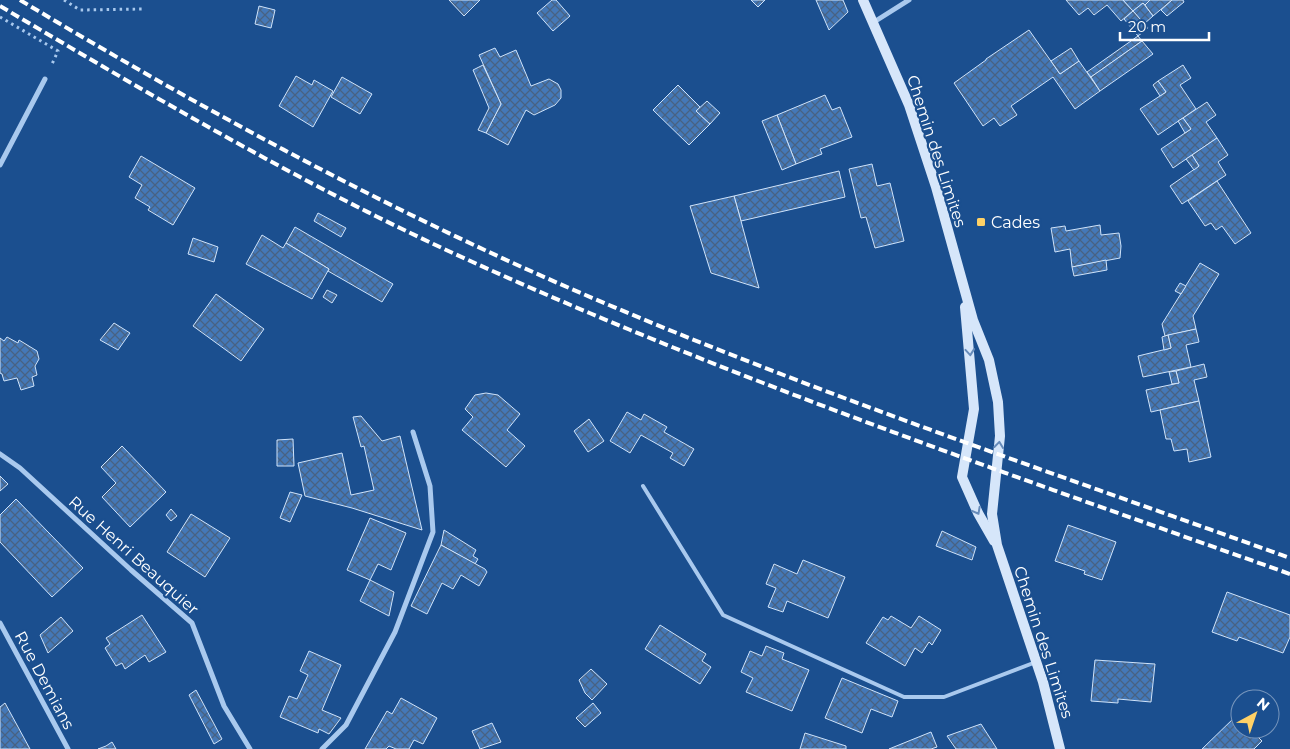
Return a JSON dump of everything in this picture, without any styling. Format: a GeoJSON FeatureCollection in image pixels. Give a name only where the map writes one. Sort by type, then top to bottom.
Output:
{"type":"FeatureCollection","features":[{"type":"Feature","properties":{"kind":"street","name":"Chemin des Limites"},"geometry":{"type":"LineString","coordinates":[[863,0],[909,105],[936,187],[973,320],[989,360],[998,402],[1000,436],[992,514],[996,545]]}},
{"type":"Feature","properties":{"kind":"street"},"geometry":{"type":"LineString","coordinates":[[874,22],[909,0]]}},
{"type":"Feature","properties":{"kind":"street"},"geometry":{"type":"LineString","coordinates":[[0,165],[45,79]]}},
{"type":"Feature","properties":{"kind":"street","name":"Chemin des Limites"},"geometry":{"type":"LineString","coordinates":[[964,286],[974,409],[962,477],[978,513],[996,545],[1043,682],[1060,749]]}},
{"type":"Feature","properties":{"kind":"street"},"geometry":{"type":"LineString","coordinates":[[322,749],[346,725],[395,632],[433,532],[430,486],[412,432]]}},
{"type":"Feature","properties":{"kind":"street","name":"Rue Henri Beauquier"},"geometry":{"type":"LineString","coordinates":[[0,454],[20,468],[192,623],[224,706],[250,749]]}},
{"type":"Feature","properties":{"kind":"street","name":"Rue Demians"},"geometry":{"type":"LineString","coordinates":[[0,623],[68,749]]}},
{"type":"Feature","properties":{"kind":"lane"},"geometry":{"type":"LineString","coordinates":[[642,486],[723,616],[904,698],[944,696],[1036,662]]}},
{"type":"Feature","properties":{"kind":"path"},"geometry":{"type":"LineString","coordinates":[[64,0],[80,10],[143,9]]}},
{"type":"Feature","properties":{"kind":"path"},"geometry":{"type":"LineString","coordinates":[[0,17],[58,51],[45,79]]}},
{"type":"Feature","properties":{"kind":"building"},"geometry":{"type":"Polygon","coordinates":[[[449,0],[480,0],[464,16],[449,0]]]}},
{"type":"Feature","properties":{"kind":"building"},"geometry":{"type":"Polygon","coordinates":[[[552,0],[556,0],[570,16],[553,31],[537,13],[552,0]]]}},
{"type":"Feature","properties":{"kind":"building"},"geometry":{"type":"Polygon","coordinates":[[[751,0],[765,0],[758,7],[751,0]]]}},
{"type":"Feature","properties":{"kind":"building"},"geometry":{"type":"Polygon","coordinates":[[[816,0],[843,0],[848,12],[829,30],[816,0]]]}},
{"type":"Feature","properties":{"kind":"building"},"geometry":{"type":"Polygon","coordinates":[[[1066,0],[1123,0],[1133,11],[1121,21],[1107,5],[1094,15],[1088,8],[1079,15],[1066,0]]]}},
{"type":"Feature","properties":{"kind":"building"},"geometry":{"type":"Polygon","coordinates":[[[1123,0],[1150,0],[1133,11],[1123,0]]]}},
{"type":"Feature","properties":{"kind":"building"},"geometry":{"type":"Polygon","coordinates":[[[1150,0],[1172,0],[1153,16],[1145,5],[1150,0]]]}},
{"type":"Feature","properties":{"kind":"building"},"geometry":{"type":"Polygon","coordinates":[[[1172,0],[1183,0],[1184,2],[1167,16],[1161,10],[1172,0]]]}},
{"type":"Feature","properties":{"kind":"building"},"geometry":{"type":"Polygon","coordinates":[[[1143,3],[1153,16],[1144,24],[1133,11],[1143,3]]]}},
{"type":"Feature","properties":{"kind":"building"},"geometry":{"type":"Polygon","coordinates":[[[259,6],[275,10],[271,28],[255,24],[259,6]]]}},
{"type":"Feature","properties":{"kind":"building"},"geometry":{"type":"Polygon","coordinates":[[[1133,11],[1148,28],[1138,36],[1124,19],[1133,11]]]}},
{"type":"Feature","properties":{"kind":"building"},"geometry":{"type":"Polygon","coordinates":[[[1029,30],[1060,74],[1079,61],[1100,91],[1075,109],[1053,77],[1011,106],[1017,115],[1000,126],[994,118],[983,126],[954,83],[1029,30]]]}},
{"type":"Feature","properties":{"kind":"building"},"geometry":{"type":"Polygon","coordinates":[[[1138,36],[1142,41],[1091,77],[1087,72],[1138,36]]]}},
{"type":"Feature","properties":{"kind":"building"},"geometry":{"type":"Polygon","coordinates":[[[1142,41],[1153,54],[1100,91],[1091,77],[1142,41]]]}},
{"type":"Feature","properties":{"kind":"building"},"geometry":{"type":"Polygon","coordinates":[[[495,48],[500,57],[516,50],[531,86],[549,79],[558,84],[561,90],[561,98],[555,105],[534,115],[526,110],[508,145],[486,133],[501,104],[479,55],[495,48]]]}},
{"type":"Feature","properties":{"kind":"building"},"geometry":{"type":"Polygon","coordinates":[[[1071,48],[1079,61],[1060,74],[1051,61],[1071,48]]]}},
{"type":"Feature","properties":{"kind":"building"},"geometry":{"type":"Polygon","coordinates":[[[483,65],[501,104],[486,133],[478,130],[489,108],[473,70],[483,65]]]}},
{"type":"Feature","properties":{"kind":"building"},"geometry":{"type":"Polygon","coordinates":[[[1183,65],[1191,78],[1180,85],[1196,109],[1158,135],[1140,109],[1166,92],[1158,81],[1183,65]]]}},
{"type":"Feature","properties":{"kind":"building"},"geometry":{"type":"Polygon","coordinates":[[[296,76],[312,85],[314,80],[333,91],[313,127],[279,106],[296,76]]]}},
{"type":"Feature","properties":{"kind":"building"},"geometry":{"type":"Polygon","coordinates":[[[342,77],[372,94],[360,114],[331,97],[342,77]]]}},
{"type":"Feature","properties":{"kind":"building"},"geometry":{"type":"Polygon","coordinates":[[[1158,81],[1166,92],[1160,96],[1153,85],[1158,81]]]}},
{"type":"Feature","properties":{"kind":"building"},"geometry":{"type":"Polygon","coordinates":[[[678,85],[700,107],[696,111],[710,124],[689,145],[653,110],[678,85]]]}},
{"type":"Feature","properties":{"kind":"building"},"geometry":{"type":"Polygon","coordinates":[[[825,95],[832,110],[840,107],[852,137],[820,149],[822,154],[796,164],[777,115],[825,95]]]}},
{"type":"Feature","properties":{"kind":"building"},"geometry":{"type":"Polygon","coordinates":[[[707,101],[720,113],[710,124],[696,111],[707,101]]]}},
{"type":"Feature","properties":{"kind":"building"},"geometry":{"type":"Polygon","coordinates":[[[1207,102],[1216,115],[1206,122],[1217,138],[1173,168],[1161,149],[1191,129],[1183,118],[1207,102]]]}},
{"type":"Feature","properties":{"kind":"building"},"geometry":{"type":"Polygon","coordinates":[[[777,115],[796,164],[782,170],[762,121],[777,115]]]}},
{"type":"Feature","properties":{"kind":"building"},"geometry":{"type":"Polygon","coordinates":[[[1183,118],[1191,129],[1185,133],[1178,121],[1183,118]]]}},
{"type":"Feature","properties":{"kind":"building"},"geometry":{"type":"Polygon","coordinates":[[[1217,138],[1228,155],[1218,162],[1226,175],[1182,204],[1170,186],[1199,166],[1192,155],[1217,138]]]}},
{"type":"Feature","properties":{"kind":"building"},"geometry":{"type":"Polygon","coordinates":[[[1192,155],[1199,166],[1194,170],[1186,159],[1192,155]]]}},
{"type":"Feature","properties":{"kind":"building"},"geometry":{"type":"Polygon","coordinates":[[[141,156],[195,188],[173,225],[148,210],[150,207],[135,198],[142,185],[129,177],[141,156]]]}},
{"type":"Feature","properties":{"kind":"building"},"geometry":{"type":"Polygon","coordinates":[[[872,164],[877,186],[890,183],[904,241],[875,248],[866,217],[861,218],[849,169],[872,164]]]}},
{"type":"Feature","properties":{"kind":"building"},"geometry":{"type":"Polygon","coordinates":[[[839,171],[845,197],[741,221],[734,196],[839,171]]]}},
{"type":"Feature","properties":{"kind":"building"},"geometry":{"type":"Polygon","coordinates":[[[1217,181],[1251,233],[1235,244],[1222,226],[1216,230],[1211,223],[1205,226],[1188,201],[1217,181]]]}},
{"type":"Feature","properties":{"kind":"building"},"geometry":{"type":"Polygon","coordinates":[[[734,196],[759,288],[711,273],[690,206],[734,196]]]}},
{"type":"Feature","properties":{"kind":"building"},"geometry":{"type":"Polygon","coordinates":[[[318,213],[346,228],[341,237],[314,221],[318,213]]]}},
{"type":"Feature","properties":{"kind":"building"},"geometry":{"type":"Polygon","coordinates":[[[1100,225],[1101,235],[1119,233],[1120,258],[1072,267],[1070,249],[1055,252],[1051,228],[1065,226],[1066,231],[1100,225]]]}},
{"type":"Feature","properties":{"kind":"building"},"geometry":{"type":"Polygon","coordinates":[[[295,227],[393,284],[382,302],[328,271],[329,269],[286,243],[295,227]]]}},
{"type":"Feature","properties":{"kind":"building"},"geometry":{"type":"Polygon","coordinates":[[[262,235],[283,248],[286,243],[329,269],[312,299],[246,264],[262,235]]]}},
{"type":"Feature","properties":{"kind":"building"},"geometry":{"type":"Polygon","coordinates":[[[193,238],[218,247],[214,262],[188,254],[193,238]]]}},
{"type":"Feature","properties":{"kind":"building"},"geometry":{"type":"Polygon","coordinates":[[[1106,260],[1107,270],[1074,276],[1072,267],[1106,260]]]}},
{"type":"Feature","properties":{"kind":"building"},"geometry":{"type":"Polygon","coordinates":[[[1200,263],[1219,274],[1193,316],[1196,329],[1165,336],[1162,324],[1200,263]]]}},
{"type":"Feature","properties":{"kind":"building"},"geometry":{"type":"Polygon","coordinates":[[[1180,283],[1186,286],[1181,294],[1175,291],[1180,283]]]}},
{"type":"Feature","properties":{"kind":"building"},"geometry":{"type":"Polygon","coordinates":[[[327,290],[337,295],[332,303],[323,297],[327,290]]]}},
{"type":"Feature","properties":{"kind":"building"},"geometry":{"type":"Polygon","coordinates":[[[216,294],[264,329],[241,361],[193,326],[216,294]]]}},
{"type":"Feature","properties":{"kind":"building"},"geometry":{"type":"Polygon","coordinates":[[[114,323],[130,333],[118,350],[100,340],[114,323]]]}},
{"type":"Feature","properties":{"kind":"building"},"geometry":{"type":"Polygon","coordinates":[[[1196,329],[1199,342],[1186,345],[1191,367],[1143,377],[1138,356],[1171,348],[1168,335],[1196,329]]]}},
{"type":"Feature","properties":{"kind":"building"},"geometry":{"type":"Polygon","coordinates":[[[1168,335],[1171,348],[1164,350],[1162,337],[1168,335]]]}},
{"type":"Feature","properties":{"kind":"building"},"geometry":{"type":"Polygon","coordinates":[[[7,337],[18,343],[19,340],[37,351],[39,359],[35,366],[37,375],[32,377],[34,386],[21,390],[17,378],[4,381],[0,373],[0,338],[4,341],[7,337]]]}},
{"type":"Feature","properties":{"kind":"building"},"geometry":{"type":"Polygon","coordinates":[[[1204,364],[1207,377],[1194,380],[1199,401],[1151,412],[1146,390],[1179,383],[1176,371],[1204,364]]]}},
{"type":"Feature","properties":{"kind":"building"},"geometry":{"type":"Polygon","coordinates":[[[1176,371],[1179,383],[1172,384],[1169,372],[1176,371]]]}},
{"type":"Feature","properties":{"kind":"building"},"geometry":{"type":"Polygon","coordinates":[[[486,393],[498,395],[520,414],[507,430],[525,446],[506,467],[462,430],[473,417],[465,409],[475,395],[486,393]]]}},
{"type":"Feature","properties":{"kind":"building"},"geometry":{"type":"Polygon","coordinates":[[[1199,401],[1211,457],[1189,462],[1187,449],[1174,451],[1171,439],[1166,439],[1160,410],[1199,401]]]}},
{"type":"Feature","properties":{"kind":"building"},"geometry":{"type":"Polygon","coordinates":[[[627,412],[641,420],[644,414],[667,427],[664,432],[694,449],[684,466],[670,458],[673,453],[641,435],[630,453],[610,441],[627,412]]]}},
{"type":"Feature","properties":{"kind":"building"},"geometry":{"type":"Polygon","coordinates":[[[361,416],[382,441],[400,436],[422,530],[352,508],[305,496],[298,463],[342,453],[351,495],[374,490],[364,446],[361,447],[353,417],[361,416]]]}},
{"type":"Feature","properties":{"kind":"building"},"geometry":{"type":"Polygon","coordinates":[[[589,419],[604,441],[588,452],[574,431],[589,419]]]}},
{"type":"Feature","properties":{"kind":"building"},"geometry":{"type":"Polygon","coordinates":[[[293,439],[294,466],[277,466],[277,440],[293,439]]]}},
{"type":"Feature","properties":{"kind":"building"},"geometry":{"type":"Polygon","coordinates":[[[122,446],[166,492],[130,527],[102,497],[116,483],[101,467],[122,446]]]}},
{"type":"Feature","properties":{"kind":"building"},"geometry":{"type":"Polygon","coordinates":[[[0,476],[8,484],[0,491],[0,476]]]}},
{"type":"Feature","properties":{"kind":"building"},"geometry":{"type":"Polygon","coordinates":[[[290,492],[302,495],[290,522],[280,518],[290,492]]]}},
{"type":"Feature","properties":{"kind":"building"},"geometry":{"type":"Polygon","coordinates":[[[16,499],[83,568],[52,597],[0,542],[0,515],[16,499]]]}},
{"type":"Feature","properties":{"kind":"building"},"geometry":{"type":"Polygon","coordinates":[[[171,509],[177,516],[171,521],[166,515],[171,509]]]}},
{"type":"Feature","properties":{"kind":"building"},"geometry":{"type":"Polygon","coordinates":[[[191,514],[230,538],[205,577],[167,552],[191,514]]]}},
{"type":"Feature","properties":{"kind":"building"},"geometry":{"type":"Polygon","coordinates":[[[370,518],[406,533],[391,570],[378,564],[370,580],[347,570],[370,518]]]}},
{"type":"Feature","properties":{"kind":"building"},"geometry":{"type":"Polygon","coordinates":[[[1068,525],[1116,542],[1102,580],[1084,574],[1085,571],[1055,561],[1068,525]]]}},
{"type":"Feature","properties":{"kind":"building"},"geometry":{"type":"Polygon","coordinates":[[[444,530],[476,550],[473,556],[478,559],[475,564],[441,545],[444,530]]]}},
{"type":"Feature","properties":{"kind":"building"},"geometry":{"type":"Polygon","coordinates":[[[942,531],[976,547],[972,560],[936,546],[942,531]]]}},
{"type":"Feature","properties":{"kind":"building"},"geometry":{"type":"Polygon","coordinates":[[[441,545],[485,569],[487,572],[479,586],[461,575],[453,589],[442,583],[427,614],[411,606],[441,545]]]}},
{"type":"Feature","properties":{"kind":"building"},"geometry":{"type":"Polygon","coordinates":[[[803,560],[845,577],[828,618],[787,601],[783,612],[768,607],[776,588],[766,584],[774,564],[797,574],[803,560]]]}},
{"type":"Feature","properties":{"kind":"building"},"geometry":{"type":"Polygon","coordinates":[[[370,580],[394,592],[389,616],[360,601],[370,580]]]}},
{"type":"Feature","properties":{"kind":"building"},"geometry":{"type":"Polygon","coordinates":[[[1227,592],[1290,615],[1290,637],[1283,653],[1239,637],[1237,641],[1212,632],[1227,592]]]}},
{"type":"Feature","properties":{"kind":"building"},"geometry":{"type":"Polygon","coordinates":[[[142,615],[166,652],[149,662],[145,655],[125,669],[122,663],[116,666],[105,648],[110,644],[106,638],[142,615]]]}},
{"type":"Feature","properties":{"kind":"building"},"geometry":{"type":"Polygon","coordinates":[[[891,616],[911,628],[919,616],[941,630],[932,645],[929,642],[922,653],[915,648],[905,666],[866,643],[883,617],[888,620],[891,616]]]}},
{"type":"Feature","properties":{"kind":"building"},"geometry":{"type":"Polygon","coordinates":[[[61,617],[73,631],[48,653],[40,635],[61,617]]]}},
{"type":"Feature","properties":{"kind":"building"},"geometry":{"type":"Polygon","coordinates":[[[660,625],[706,654],[702,661],[711,667],[700,684],[645,649],[660,625]]]}},
{"type":"Feature","properties":{"kind":"building"},"geometry":{"type":"Polygon","coordinates":[[[766,646],[784,653],[782,659],[809,670],[792,711],[746,692],[753,678],[741,672],[750,651],[762,656],[766,646]]]}},
{"type":"Feature","properties":{"kind":"building"},"geometry":{"type":"Polygon","coordinates":[[[309,651],[341,665],[322,710],[341,718],[329,734],[319,729],[318,733],[280,717],[289,696],[297,699],[308,675],[300,671],[309,651]]]}},
{"type":"Feature","properties":{"kind":"building"},"geometry":{"type":"Polygon","coordinates":[[[1095,660],[1155,664],[1151,702],[1118,699],[1118,703],[1091,701],[1095,660]]]}},
{"type":"Feature","properties":{"kind":"building"},"geometry":{"type":"Polygon","coordinates":[[[591,669],[607,684],[592,700],[585,693],[579,680],[591,669]]]}},
{"type":"Feature","properties":{"kind":"building"},"geometry":{"type":"Polygon","coordinates":[[[842,678],[898,701],[892,717],[871,709],[862,733],[825,718],[842,678]]]}},
{"type":"Feature","properties":{"kind":"building"},"geometry":{"type":"Polygon","coordinates":[[[196,690],[222,739],[214,744],[189,695],[196,690]]]}},
{"type":"Feature","properties":{"kind":"building"},"geometry":{"type":"Polygon","coordinates":[[[401,698],[437,718],[423,744],[414,740],[409,749],[396,749],[389,746],[386,749],[365,749],[387,711],[392,714],[401,698]]]}},
{"type":"Feature","properties":{"kind":"building"},"geometry":{"type":"Polygon","coordinates":[[[5,703],[30,749],[0,749],[0,707],[5,703]]]}},
{"type":"Feature","properties":{"kind":"building"},"geometry":{"type":"Polygon","coordinates":[[[593,703],[601,713],[585,727],[576,718],[593,703]]]}},
{"type":"Feature","properties":{"kind":"building"},"geometry":{"type":"Polygon","coordinates":[[[1230,722],[1230,739],[1260,739],[1262,741],[1254,749],[1202,749],[1230,722]]]}},
{"type":"Feature","properties":{"kind":"building"},"geometry":{"type":"Polygon","coordinates":[[[492,723],[501,742],[480,749],[472,731],[492,723]]]}},
{"type":"Feature","properties":{"kind":"building"},"geometry":{"type":"Polygon","coordinates":[[[981,724],[997,749],[956,749],[947,736],[981,724]]]}},
{"type":"Feature","properties":{"kind":"building"},"geometry":{"type":"Polygon","coordinates":[[[931,732],[937,747],[931,749],[889,749],[931,732]]]}},
{"type":"Feature","properties":{"kind":"building"},"geometry":{"type":"Polygon","coordinates":[[[805,733],[846,746],[846,749],[800,749],[805,733]]]}},
{"type":"Feature","properties":{"kind":"building"},"geometry":{"type":"Polygon","coordinates":[[[112,742],[116,749],[98,749],[106,746],[112,742]]]}},
{"type":"Feature","properties":{"kind":"railway"},"geometry":{"type":"LineString","coordinates":[[20,0],[163,84],[309,163],[383,201],[533,272],[777,373],[1290,558]]}},
{"type":"Feature","properties":{"kind":"railway"},"geometry":{"type":"LineString","coordinates":[[0,6],[168,104],[281,167],[396,226],[557,299],[660,342],[869,423],[1290,574]]}},
{"type":"Feature","properties":{"kind":"place","name":"Cades"},"geometry":{"type":"Point","coordinates":[981,222]}}]}
